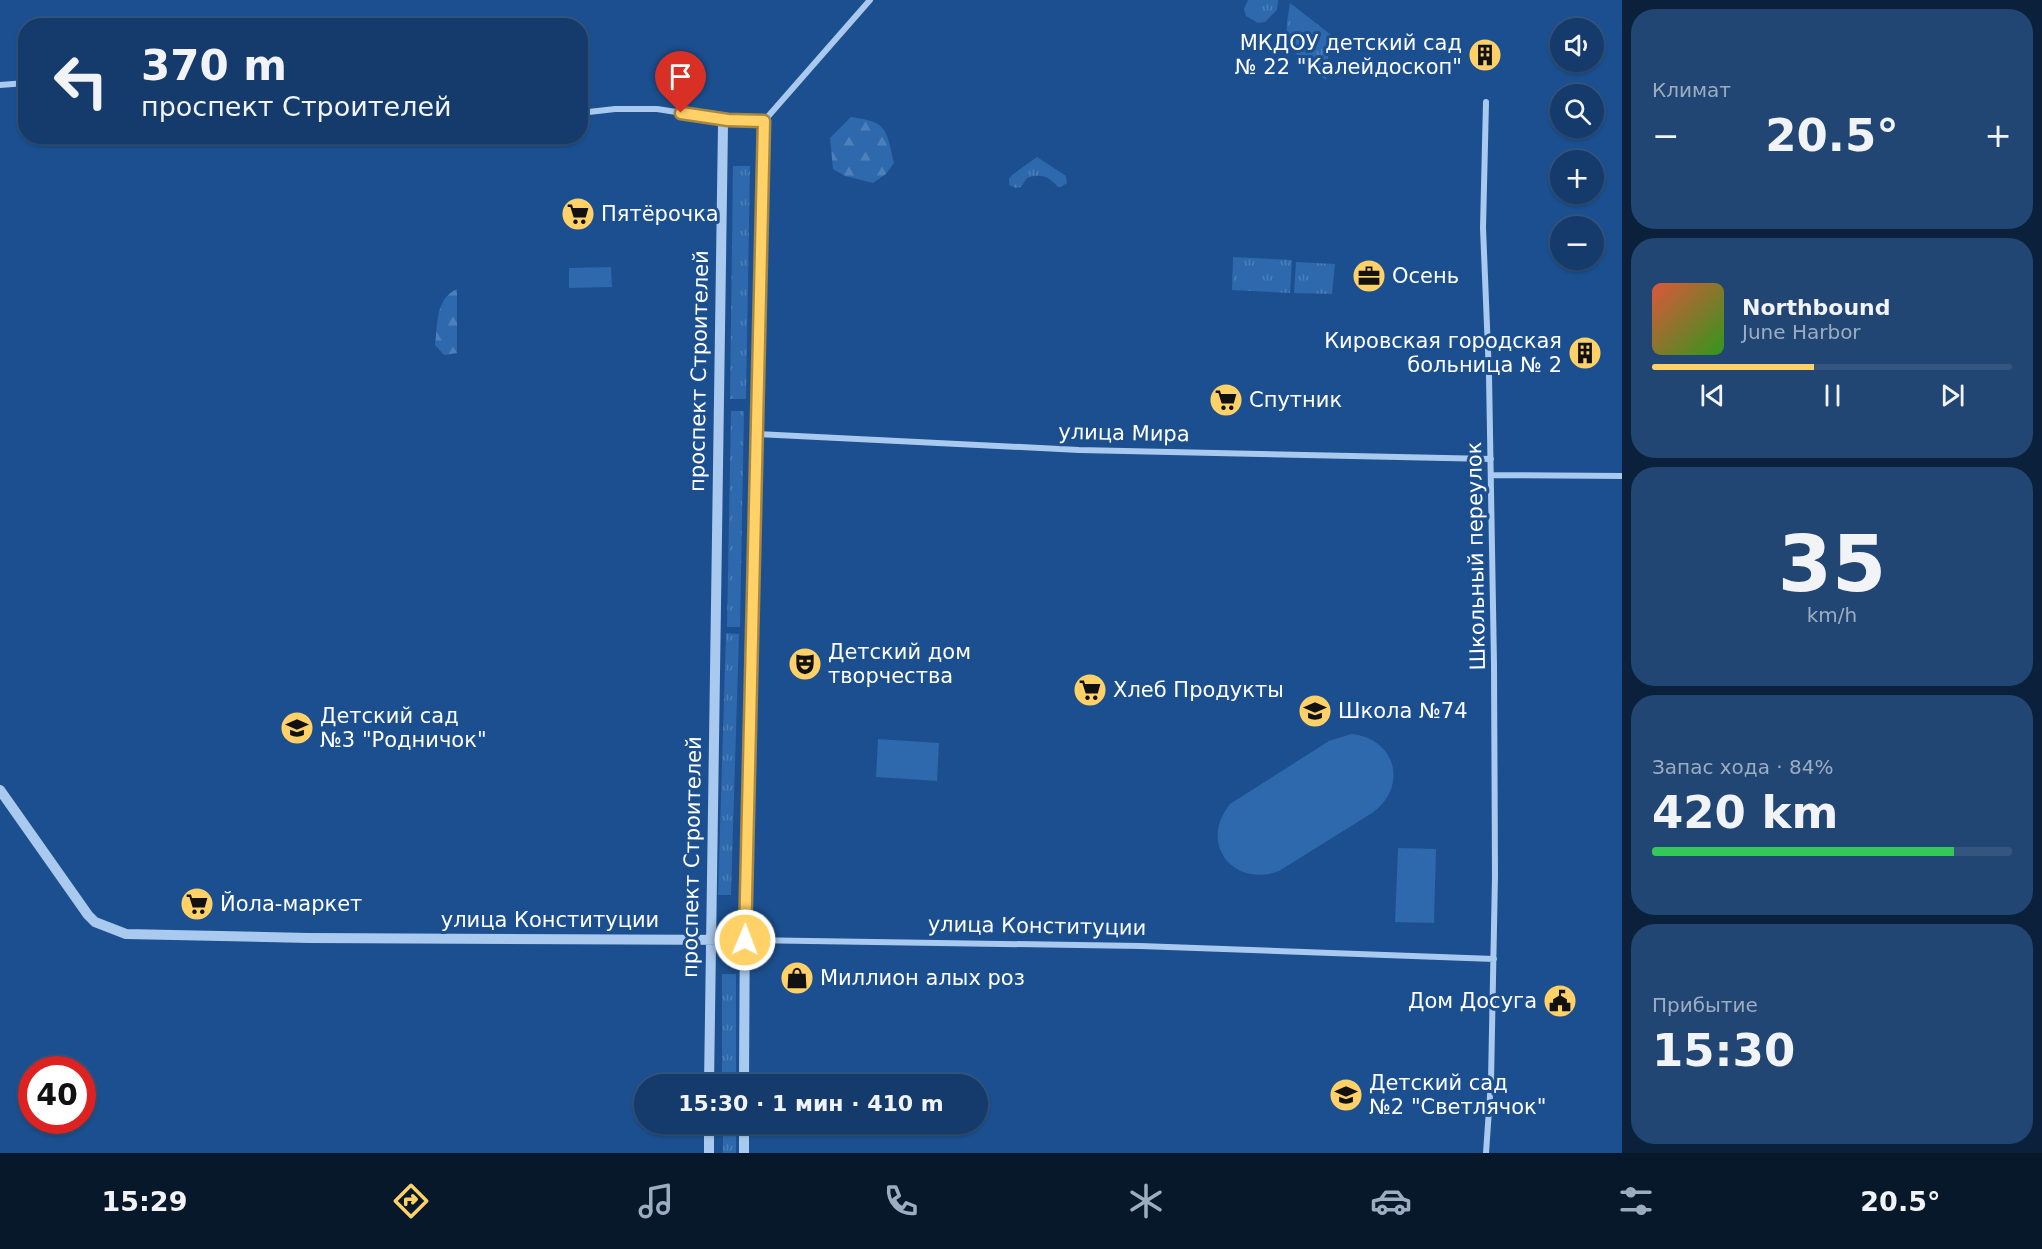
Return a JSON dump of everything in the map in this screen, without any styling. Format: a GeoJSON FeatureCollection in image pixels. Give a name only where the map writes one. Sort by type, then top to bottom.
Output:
{"type":"FeatureCollection","features":[{"type":"Feature","properties":{"kind":"street"},"geometry":{"type":"LineString","coordinates":[[744,1074],[745,940],[764,121],[870,0]]}},
{"type":"Feature","properties":{"kind":"street"},"geometry":{"type":"LineString","coordinates":[[0,85],[18,84]]}},
{"type":"Feature","properties":{"kind":"street","name":"Школьный переулок"},"geometry":{"type":"LineString","coordinates":[[1485,102],[1483,228],[1491,459],[1494,684],[1494,959],[1491,1081],[1486,1153]]}},
{"type":"Feature","properties":{"kind":"street"},"geometry":{"type":"LineString","coordinates":[[588,112],[615,109],[657,109],[728,120],[764,121]]}},
{"type":"Feature","properties":{"kind":"street","name":"проспект Строителей"},"geometry":{"type":"LineString","coordinates":[[710,1074],[710,940],[723,125],[728,120]]}},
{"type":"Feature","properties":{"kind":"street","name":"улица Мира"},"geometry":{"type":"LineString","coordinates":[[757,434],[1079,450],[1491,459]]}},
{"type":"Feature","properties":{"kind":"street"},"geometry":{"type":"LineString","coordinates":[[1491,475],[1622,476]]}},
{"type":"Feature","properties":{"kind":"street","name":"улица Конституции"},"geometry":{"type":"LineString","coordinates":[[0,790],[88,915],[104,927],[126,934],[309,938],[745,940],[1140,946],[1494,959]]}},
{"type":"Feature","properties":{"kind":"street"},"geometry":{"type":"LineString","coordinates":[[709,1134],[709,1153]]}},
{"type":"Feature","properties":{"kind":"street"},"geometry":{"type":"LineString","coordinates":[[744,1134],[744,1153]]}},
{"type":"Feature","properties":{"kind":"green space"},"geometry":{"type":"Polygon","coordinates":[[[1248,0],[1278,0],[1277,10],[1265,22],[1258,23],[1246,16],[1244,9],[1248,0]]]}},
{"type":"Feature","properties":{"kind":"green space"},"geometry":{"type":"Polygon","coordinates":[[[1290,3],[1330,34],[1326,80],[1291,49],[1287,32],[1290,3]]]}},
{"type":"Feature","properties":{"kind":"green space"},"geometry":{"type":"Polygon","coordinates":[[[851,117],[879,125],[887,135],[894,163],[886,174],[873,183],[845,176],[833,169],[830,138],[851,117]]]}},
{"type":"Feature","properties":{"kind":"green space"},"geometry":{"type":"Polygon","coordinates":[[[1037,157],[1066,176],[1067,183],[1058,187],[1048,178],[1036,176],[1027,178],[1021,187],[1016,188],[1009,185],[1012,175],[1037,157]]]}},
{"type":"Feature","properties":{"kind":"green space"},"geometry":{"type":"Polygon","coordinates":[[[733,166],[750,166],[746,399],[730,399],[733,166]]]}},
{"type":"Feature","properties":{"kind":"green space"},"geometry":{"type":"Polygon","coordinates":[[[1233,257],[1292,260],[1290,293],[1232,290],[1233,257]]]}},
{"type":"Feature","properties":{"kind":"green space"},"geometry":{"type":"Polygon","coordinates":[[[1296,262],[1335,264],[1332,294],[1294,293],[1296,262]]]}},
{"type":"Feature","properties":{"kind":"green space"},"geometry":{"type":"Polygon","coordinates":[[[611,267],[612,287],[569,288],[569,268],[611,267]]]}},
{"type":"Feature","properties":{"kind":"green space"},"geometry":{"type":"Polygon","coordinates":[[[457,289],[457,353],[444,355],[435,345],[437,321],[445,299],[457,289]]]}},
{"type":"Feature","properties":{"kind":"green space"},"geometry":{"type":"Polygon","coordinates":[[[731,411],[744,411],[740,627],[727,627],[731,411]]]}},
{"type":"Feature","properties":{"kind":"green space"},"geometry":{"type":"Polygon","coordinates":[[[726,633],[739,634],[731,895],[718,895],[726,633]]]}},
{"type":"Feature","properties":{"kind":"green space"},"geometry":{"type":"Polygon","coordinates":[[[1351,734],[1366,737],[1378,744],[1387,754],[1392,765],[1393,778],[1391,790],[1384,802],[1372,813],[1279,871],[1262,875],[1247,873],[1235,868],[1225,858],[1219,847],[1218,833],[1221,819],[1230,804],[1329,741],[1351,734]]]}},
{"type":"Feature","properties":{"kind":"green space"},"geometry":{"type":"Polygon","coordinates":[[[878,739],[939,743],[937,781],[876,777],[878,739]]]}},
{"type":"Feature","properties":{"kind":"green space"},"geometry":{"type":"Polygon","coordinates":[[[1398,848],[1436,849],[1434,923],[1395,922],[1398,848]]]}},
{"type":"Feature","properties":{"kind":"green space"},"geometry":{"type":"Polygon","coordinates":[[[722,974],[736,974],[736,1074],[722,1074],[722,974]]]}},
{"type":"Feature","properties":{"kind":"green space"},"geometry":{"type":"Polygon","coordinates":[[[723,1134],[736,1134],[736,1153],[723,1153],[723,1134]]]}},
{"type":"Feature","properties":{"kind":"place","name":"МКДОУ детский сад № 22 \"Калейдоскоп\""},"geometry":{"type":"Point","coordinates":[1485,55]}},
{"type":"Feature","properties":{"kind":"place","name":"Пятёрочка"},"geometry":{"type":"Point","coordinates":[578,214]}},
{"type":"Feature","properties":{"kind":"place","name":"Осень"},"geometry":{"type":"Point","coordinates":[1369,276]}},
{"type":"Feature","properties":{"kind":"place","name":"Кировская городская больница № 2"},"geometry":{"type":"Point","coordinates":[1585,353]}},
{"type":"Feature","properties":{"kind":"place","name":"Спутник"},"geometry":{"type":"Point","coordinates":[1226,400]}},
{"type":"Feature","properties":{"kind":"place","name":"Детский дом творчества"},"geometry":{"type":"Point","coordinates":[805,664]}},
{"type":"Feature","properties":{"kind":"place","name":"Хлеб Продукты"},"geometry":{"type":"Point","coordinates":[1090,690]}},
{"type":"Feature","properties":{"kind":"place","name":"Школа №74"},"geometry":{"type":"Point","coordinates":[1315,711]}},
{"type":"Feature","properties":{"kind":"place","name":"Детский сад №3 \"Родничок\""},"geometry":{"type":"Point","coordinates":[297,728]}},
{"type":"Feature","properties":{"kind":"place","name":"Йола-маркет"},"geometry":{"type":"Point","coordinates":[197,904]}},
{"type":"Feature","properties":{"kind":"place","name":"Миллион алых роз"},"geometry":{"type":"Point","coordinates":[797,978]}},
{"type":"Feature","properties":{"kind":"place","name":"Дом Досуга"},"geometry":{"type":"Point","coordinates":[1560,1001]}},
{"type":"Feature","properties":{"kind":"place","name":"Детский сад №2 \"Светлячок\""},"geometry":{"type":"Point","coordinates":[1346,1095]}},
{"type":"Feature","properties":{"kind":"route"},"geometry":{"type":"LineString","coordinates":[[681,113],[728,120],[764,121],[745,940]]}}]}
